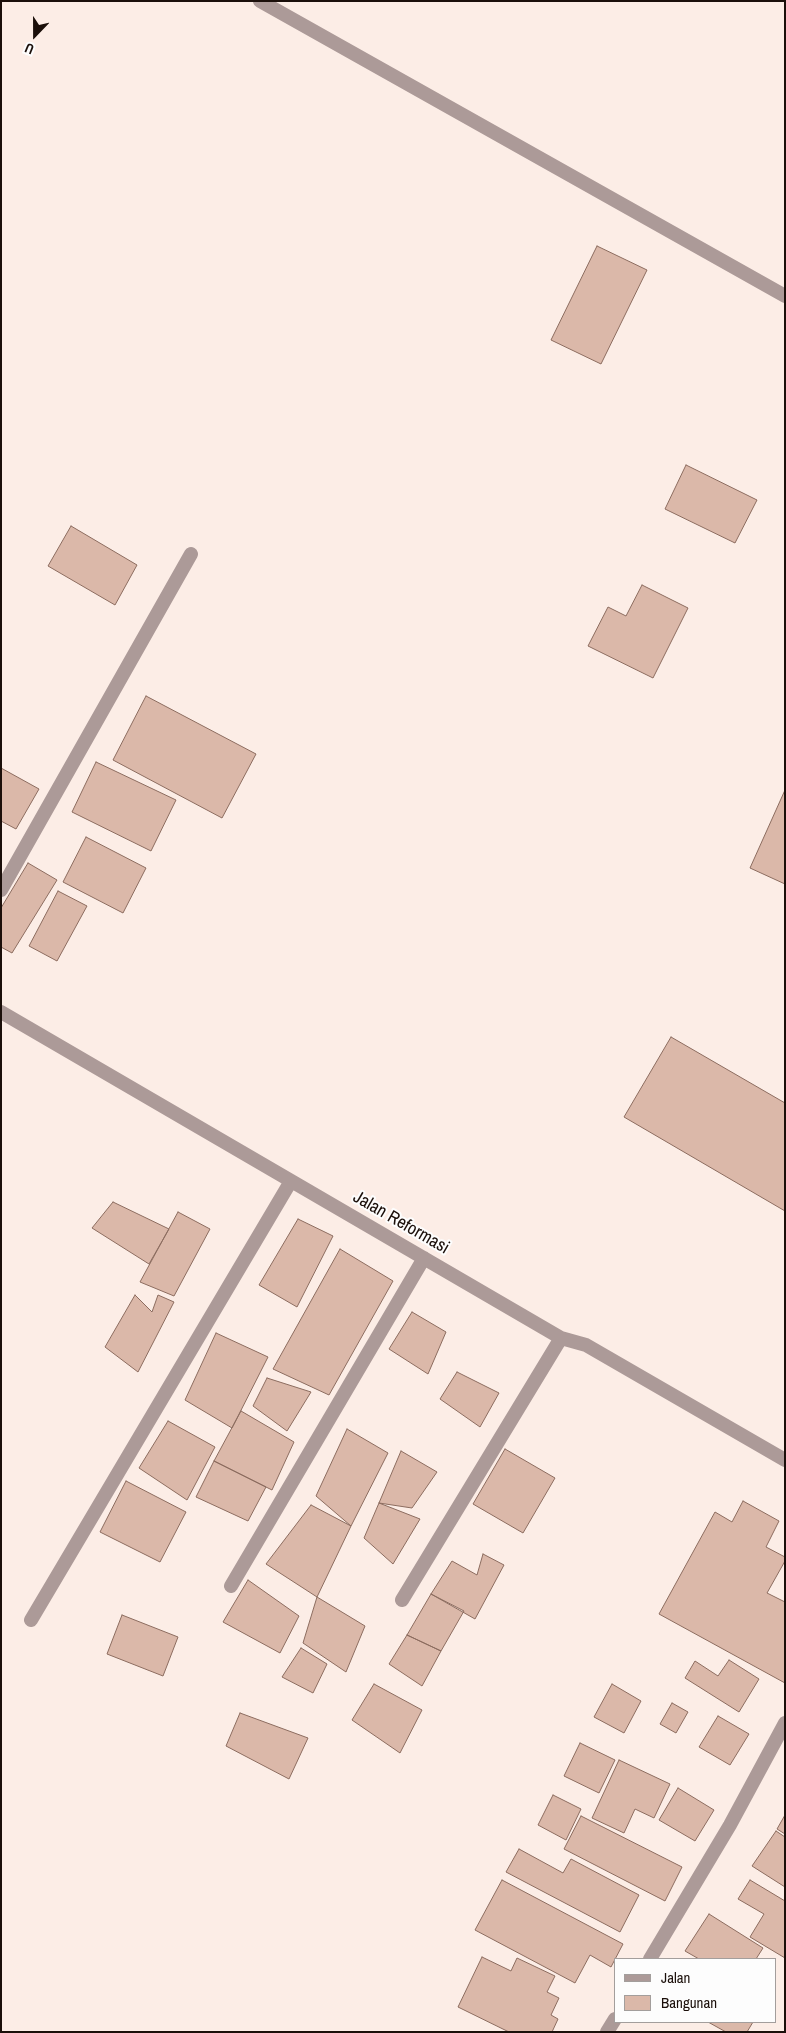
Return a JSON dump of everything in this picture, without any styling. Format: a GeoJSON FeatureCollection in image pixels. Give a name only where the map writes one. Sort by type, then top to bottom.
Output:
{"type":"FeatureCollection","features":[{"type":"Feature","properties":{"kind":"street"},"geometry":{"type":"LineString","coordinates":[[260,1],[785,296]]}},
{"type":"Feature","properties":{"kind":"street"},"geometry":{"type":"LineString","coordinates":[[1,890],[191,554]]}},
{"type":"Feature","properties":{"kind":"street","name":"Jalan Reformasi"},"geometry":{"type":"LineString","coordinates":[[1,1012],[560,1338],[586,1345],[785,1460]]}},
{"type":"Feature","properties":{"kind":"street"},"geometry":{"type":"LineString","coordinates":[[31,1620],[291,1181]]}},
{"type":"Feature","properties":{"kind":"street"},"geometry":{"type":"LineString","coordinates":[[231,1586],[424,1258]]}},
{"type":"Feature","properties":{"kind":"street"},"geometry":{"type":"LineString","coordinates":[[402,1600],[560,1338]]}},
{"type":"Feature","properties":{"kind":"street"},"geometry":{"type":"LineString","coordinates":[[651,1958],[730,1825],[785,1724]]}},
{"type":"Feature","properties":{"kind":"street"},"geometry":{"type":"LineString","coordinates":[[607,2032],[614,2021]]}},
{"type":"Feature","properties":{"kind":"building"},"geometry":{"type":"Polygon","coordinates":[[[597,246],[647,270],[601,364],[551,340],[597,246]]]}},
{"type":"Feature","properties":{"kind":"building"},"geometry":{"type":"Polygon","coordinates":[[[686,465],[757,500],[735,543],[665,509],[686,465]]]}},
{"type":"Feature","properties":{"kind":"building"},"geometry":{"type":"Polygon","coordinates":[[[71,526],[137,565],[115,605],[48,566],[71,526]]]}},
{"type":"Feature","properties":{"kind":"building"},"geometry":{"type":"Polygon","coordinates":[[[642,585],[688,608],[653,678],[588,646],[608,607],[626,616],[642,585]]]}},
{"type":"Feature","properties":{"kind":"building"},"geometry":{"type":"Polygon","coordinates":[[[146,696],[256,754],[222,818],[113,760],[146,696]]]}},
{"type":"Feature","properties":{"kind":"building"},"geometry":{"type":"Polygon","coordinates":[[[96,762],[176,800],[151,851],[72,812],[96,762]]]}},
{"type":"Feature","properties":{"kind":"building"},"geometry":{"type":"Polygon","coordinates":[[[1,768],[39,789],[16,829],[1,821],[1,768]]]}},
{"type":"Feature","properties":{"kind":"building"},"geometry":{"type":"Polygon","coordinates":[[[785,790],[785,884],[750,868],[785,790]]]}},
{"type":"Feature","properties":{"kind":"building"},"geometry":{"type":"Polygon","coordinates":[[[86,837],[146,868],[123,913],[63,882],[86,837]]]}},
{"type":"Feature","properties":{"kind":"building"},"geometry":{"type":"Polygon","coordinates":[[[28,863],[57,880],[12,953],[1,947],[1,908],[28,863]]]}},
{"type":"Feature","properties":{"kind":"building"},"geometry":{"type":"Polygon","coordinates":[[[58,891],[87,906],[57,961],[29,946],[58,891]]]}},
{"type":"Feature","properties":{"kind":"building"},"geometry":{"type":"Polygon","coordinates":[[[671,1037],[785,1103],[785,1211],[624,1117],[671,1037]]]}},
{"type":"Feature","properties":{"kind":"building"},"geometry":{"type":"Polygon","coordinates":[[[113,1202],[169,1229],[149,1264],[92,1228],[113,1202]]]}},
{"type":"Feature","properties":{"kind":"building"},"geometry":{"type":"Polygon","coordinates":[[[178,1212],[210,1229],[174,1296],[140,1282],[178,1212]]]}},
{"type":"Feature","properties":{"kind":"building"},"geometry":{"type":"Polygon","coordinates":[[[298,1219],[333,1236],[297,1307],[259,1285],[298,1219]]]}},
{"type":"Feature","properties":{"kind":"building"},"geometry":{"type":"Polygon","coordinates":[[[340,1249],[393,1281],[329,1395],[273,1369],[340,1249]]]}},
{"type":"Feature","properties":{"kind":"building"},"geometry":{"type":"Polygon","coordinates":[[[135,1295],[152,1312],[158,1295],[174,1302],[138,1372],[105,1347],[135,1295]]]}},
{"type":"Feature","properties":{"kind":"building"},"geometry":{"type":"Polygon","coordinates":[[[412,1312],[446,1332],[428,1374],[389,1349],[412,1312]]]}},
{"type":"Feature","properties":{"kind":"building"},"geometry":{"type":"Polygon","coordinates":[[[216,1333],[268,1357],[232,1428],[185,1400],[216,1333]]]}},
{"type":"Feature","properties":{"kind":"building"},"geometry":{"type":"Polygon","coordinates":[[[457,1372],[499,1393],[480,1427],[440,1399],[457,1372]]]}},
{"type":"Feature","properties":{"kind":"building"},"geometry":{"type":"Polygon","coordinates":[[[267,1378],[311,1392],[287,1431],[253,1406],[267,1378]]]}},
{"type":"Feature","properties":{"kind":"building"},"geometry":{"type":"Polygon","coordinates":[[[241,1411],[294,1442],[272,1490],[214,1461],[241,1411]]]}},
{"type":"Feature","properties":{"kind":"building"},"geometry":{"type":"Polygon","coordinates":[[[168,1421],[215,1447],[187,1500],[139,1468],[168,1421]]]}},
{"type":"Feature","properties":{"kind":"building"},"geometry":{"type":"Polygon","coordinates":[[[347,1429],[388,1453],[351,1526],[316,1496],[347,1429]]]}},
{"type":"Feature","properties":{"kind":"building"},"geometry":{"type":"Polygon","coordinates":[[[505,1449],[555,1478],[523,1533],[473,1504],[505,1449]]]}},
{"type":"Feature","properties":{"kind":"building"},"geometry":{"type":"Polygon","coordinates":[[[401,1451],[437,1472],[412,1508],[379,1503],[401,1451]]]}},
{"type":"Feature","properties":{"kind":"building"},"geometry":{"type":"Polygon","coordinates":[[[214,1461],[266,1487],[248,1521],[196,1497],[214,1461]]]}},
{"type":"Feature","properties":{"kind":"building"},"geometry":{"type":"Polygon","coordinates":[[[126,1481],[186,1512],[160,1562],[100,1532],[126,1481]]]}},
{"type":"Feature","properties":{"kind":"building"},"geometry":{"type":"Polygon","coordinates":[[[743,1501],[779,1521],[766,1547],[785,1557],[785,1561],[767,1593],[785,1602],[785,1683],[659,1614],[715,1512],[732,1522],[743,1501]]]}},
{"type":"Feature","properties":{"kind":"building"},"geometry":{"type":"Polygon","coordinates":[[[379,1503],[420,1519],[393,1564],[364,1538],[379,1503]]]}},
{"type":"Feature","properties":{"kind":"building"},"geometry":{"type":"Polygon","coordinates":[[[311,1505],[351,1526],[317,1597],[266,1564],[311,1505]]]}},
{"type":"Feature","properties":{"kind":"building"},"geometry":{"type":"Polygon","coordinates":[[[483,1554],[504,1565],[475,1619],[431,1594],[452,1561],[477,1575],[483,1554]]]}},
{"type":"Feature","properties":{"kind":"building"},"geometry":{"type":"Polygon","coordinates":[[[248,1580],[299,1616],[280,1653],[223,1622],[248,1580]]]}},
{"type":"Feature","properties":{"kind":"building"},"geometry":{"type":"Polygon","coordinates":[[[431,1594],[464,1611],[441,1651],[407,1635],[431,1594]]]}},
{"type":"Feature","properties":{"kind":"building"},"geometry":{"type":"Polygon","coordinates":[[[317,1597],[365,1626],[346,1672],[303,1643],[317,1597]]]}},
{"type":"Feature","properties":{"kind":"building"},"geometry":{"type":"Polygon","coordinates":[[[122,1615],[178,1637],[163,1676],[107,1654],[122,1615]]]}},
{"type":"Feature","properties":{"kind":"building"},"geometry":{"type":"Polygon","coordinates":[[[407,1635],[441,1651],[422,1686],[389,1664],[407,1635]]]}},
{"type":"Feature","properties":{"kind":"building"},"geometry":{"type":"Polygon","coordinates":[[[301,1648],[327,1664],[313,1693],[282,1677],[301,1648]]]}},
{"type":"Feature","properties":{"kind":"building"},"geometry":{"type":"Polygon","coordinates":[[[729,1660],[759,1679],[739,1712],[685,1678],[695,1661],[718,1676],[729,1660]]]}},
{"type":"Feature","properties":{"kind":"building"},"geometry":{"type":"Polygon","coordinates":[[[374,1684],[422,1710],[400,1753],[352,1720],[374,1684]]]}},
{"type":"Feature","properties":{"kind":"building"},"geometry":{"type":"Polygon","coordinates":[[[612,1684],[641,1701],[624,1733],[594,1717],[612,1684]]]}},
{"type":"Feature","properties":{"kind":"building"},"geometry":{"type":"Polygon","coordinates":[[[672,1703],[688,1712],[676,1733],[660,1724],[672,1703]]]}},
{"type":"Feature","properties":{"kind":"building"},"geometry":{"type":"Polygon","coordinates":[[[240,1713],[308,1738],[289,1779],[226,1746],[240,1713]]]}},
{"type":"Feature","properties":{"kind":"building"},"geometry":{"type":"Polygon","coordinates":[[[718,1716],[749,1734],[730,1765],[699,1747],[718,1716]]]}},
{"type":"Feature","properties":{"kind":"building"},"geometry":{"type":"Polygon","coordinates":[[[580,1743],[615,1760],[599,1793],[564,1776],[580,1743]]]}},
{"type":"Feature","properties":{"kind":"building"},"geometry":{"type":"Polygon","coordinates":[[[619,1760],[670,1784],[654,1818],[635,1809],[624,1833],[592,1818],[619,1760]]]}},
{"type":"Feature","properties":{"kind":"building"},"geometry":{"type":"Polygon","coordinates":[[[678,1788],[714,1810],[695,1841],[659,1820],[678,1788]]]}},
{"type":"Feature","properties":{"kind":"building"},"geometry":{"type":"Polygon","coordinates":[[[553,1795],[581,1809],[566,1840],[538,1825],[553,1795]]]}},
{"type":"Feature","properties":{"kind":"building"},"geometry":{"type":"Polygon","coordinates":[[[785,1815],[785,1834],[777,1829],[785,1815]]]}},
{"type":"Feature","properties":{"kind":"building"},"geometry":{"type":"Polygon","coordinates":[[[581,1816],[682,1867],[665,1901],[564,1849],[581,1816]]]}},
{"type":"Feature","properties":{"kind":"building"},"geometry":{"type":"Polygon","coordinates":[[[776,1831],[785,1837],[785,1887],[752,1866],[776,1831]]]}},
{"type":"Feature","properties":{"kind":"building"},"geometry":{"type":"Polygon","coordinates":[[[519,1849],[563,1873],[571,1859],[639,1895],[620,1932],[506,1872],[519,1849]]]}},
{"type":"Feature","properties":{"kind":"building"},"geometry":{"type":"Polygon","coordinates":[[[502,1880],[623,1944],[614,1958],[611,1967],[590,1955],[575,1983],[475,1930],[502,1880]]]}},
{"type":"Feature","properties":{"kind":"building"},"geometry":{"type":"Polygon","coordinates":[[[750,1880],[785,1901],[785,1958],[750,1937],[764,1914],[738,1899],[750,1880]]]}},
{"type":"Feature","properties":{"kind":"building"},"geometry":{"type":"Polygon","coordinates":[[[709,1914],[763,1948],[757,1958],[697,1958],[685,1951],[709,1914]]]}},
{"type":"Feature","properties":{"kind":"building"},"geometry":{"type":"Polygon","coordinates":[[[482,1957],[511,1971],[517,1958],[555,1976],[547,1992],[559,1998],[551,2015],[558,2019],[552,2032],[509,2032],[458,2007],[482,1957]]]}},
{"type":"Feature","properties":{"kind":"building"},"geometry":{"type":"Polygon","coordinates":[[[710,2023],[752,2023],[747,2032],[726,2032],[710,2023]]]}}]}
